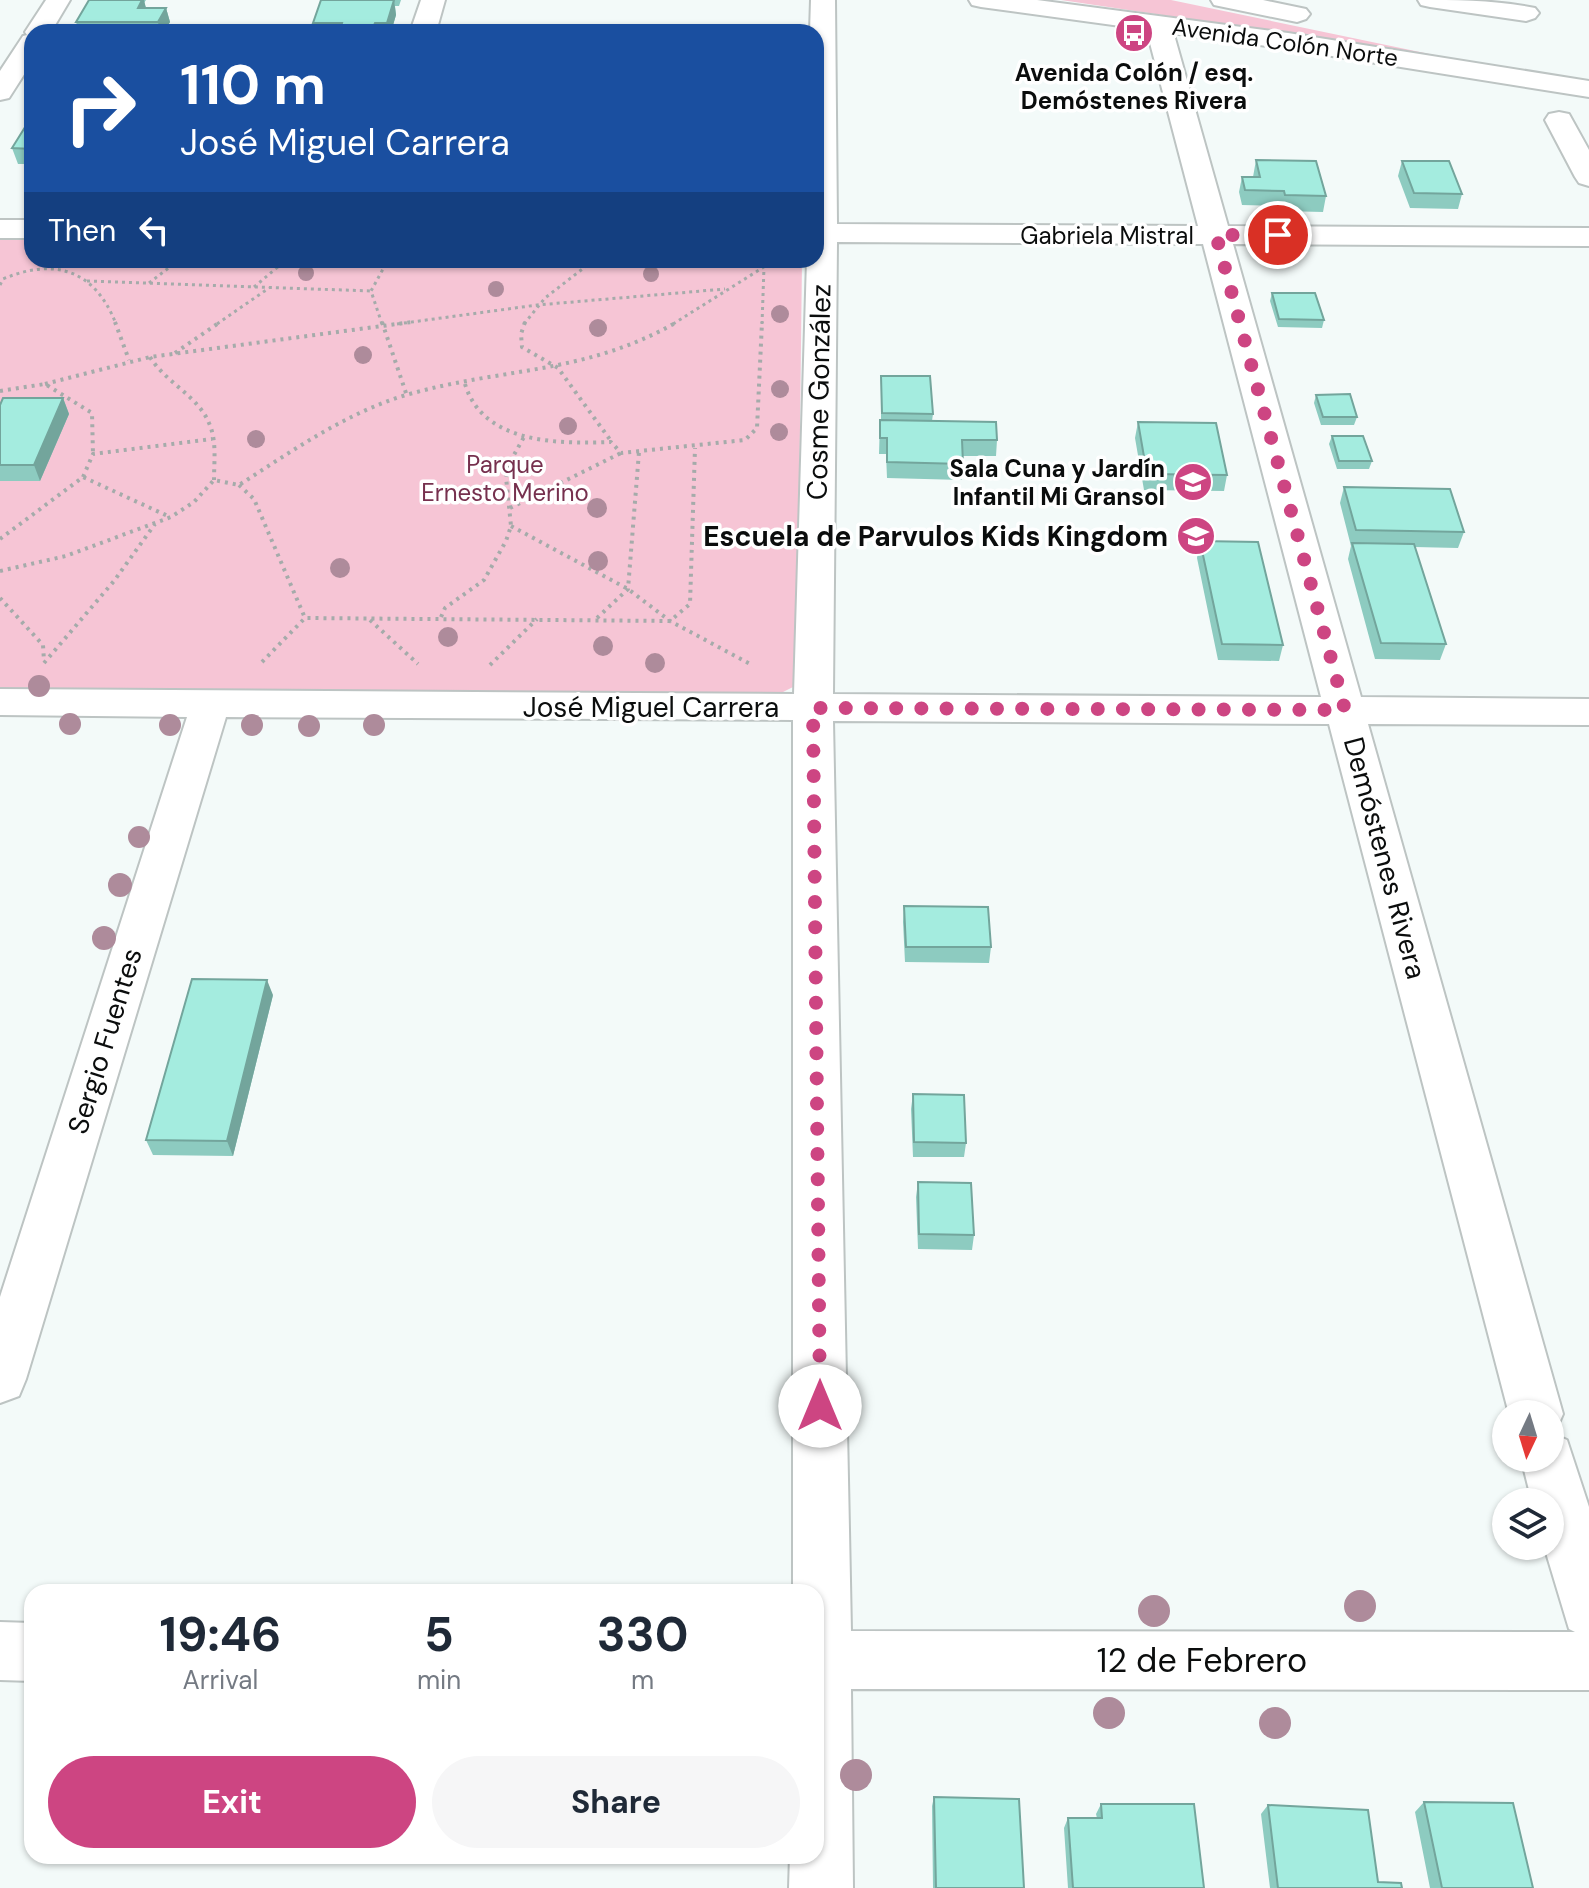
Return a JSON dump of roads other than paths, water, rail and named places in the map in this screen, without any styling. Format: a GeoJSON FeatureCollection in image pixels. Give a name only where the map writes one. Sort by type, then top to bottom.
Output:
{"type":"FeatureCollection","features":[{"type":"Feature","properties":{"kind":"street"},"geometry":{"type":"LineString","coordinates":[[43,24],[58,0]]}},
{"type":"Feature","properties":{"kind":"street"},"geometry":{"type":"LineString","coordinates":[[426,24],[433,0]]}},
{"type":"Feature","properties":{"kind":"street","name":"Cosme González"},"geometry":{"type":"LineString","coordinates":[[823,0],[823,24]]}},
{"type":"Feature","properties":{"kind":"street","name":"Avenida Colón Norte"},"geometry":{"type":"LineString","coordinates":[[981,0],[1288,41],[1589,89]]}},
{"type":"Feature","properties":{"kind":"street"},"geometry":{"type":"LineString","coordinates":[[1223,0],[1291,6],[1317,18]]}},
{"type":"Feature","properties":{"kind":"street"},"geometry":{"type":"LineString","coordinates":[[1430,0],[1526,13]]}},
{"type":"Feature","properties":{"kind":"street","name":"Demóstenes Rivera"},"geometry":{"type":"LineString","coordinates":[[1158,24],[1532,1400]]}},
{"type":"Feature","properties":{"kind":"street"},"geometry":{"type":"LineString","coordinates":[[1363,28],[1589,74]]}},
{"type":"Feature","properties":{"kind":"street"},"geometry":{"type":"LineString","coordinates":[[0,92],[24,54]]}},
{"type":"Feature","properties":{"kind":"street"},"geometry":{"type":"LineString","coordinates":[[1559,120],[1589,177]]}},
{"type":"Feature","properties":{"kind":"street"},"geometry":{"type":"LineString","coordinates":[[0,229],[24,229]]}},
{"type":"Feature","properties":{"kind":"street","name":"Gabriela Mistral"},"geometry":{"type":"LineString","coordinates":[[824,233],[1589,237]]}},
{"type":"Feature","properties":{"kind":"street","name":"Cosme González"},"geometry":{"type":"LineString","coordinates":[[819,268],[813,708],[819,1584]]}},
{"type":"Feature","properties":{"kind":"street","name":"José Miguel Carrera"},"geometry":{"type":"LineString","coordinates":[[0,702],[1589,712]]}},
{"type":"Feature","properties":{"kind":"street","name":"Sergio Fuentes"},"geometry":{"type":"LineString","coordinates":[[0,1379],[211,703]]}},
{"type":"Feature","properties":{"kind":"street"},"geometry":{"type":"LineString","coordinates":[[1552,1472],[1589,1609]]}},
{"type":"Feature","properties":{"kind":"street"},"geometry":{"type":"LineString","coordinates":[[0,1651],[24,1652]]}},
{"type":"Feature","properties":{"kind":"street","name":"12 de Febrero"},"geometry":{"type":"LineString","coordinates":[[824,1660],[1589,1661]]}},
{"type":"Feature","properties":{"kind":"street","name":"Cosme González"},"geometry":{"type":"LineString","coordinates":[[821,1864],[821,1888]]}},
{"type":"Feature","properties":{"kind":"place","name":"Avenida Colón / esq. Demóstenes Rivera"},"geometry":{"type":"Point","coordinates":[1134,33]}},
{"type":"Feature","properties":{"kind":"place","name":"Sala Cuna y Jardín Infantil Mi Gransol"},"geometry":{"type":"Point","coordinates":[1193,482]}},
{"type":"Feature","properties":{"kind":"place","name":"Escuela de Parvulos Kids Kingdom"},"geometry":{"type":"Point","coordinates":[1196,536]}},
{"type":"Feature","properties":{"kind":"park label","name":"Parque Ernesto Merino"},"geometry":{"type":"Point","coordinates":[505,478]}}]}
